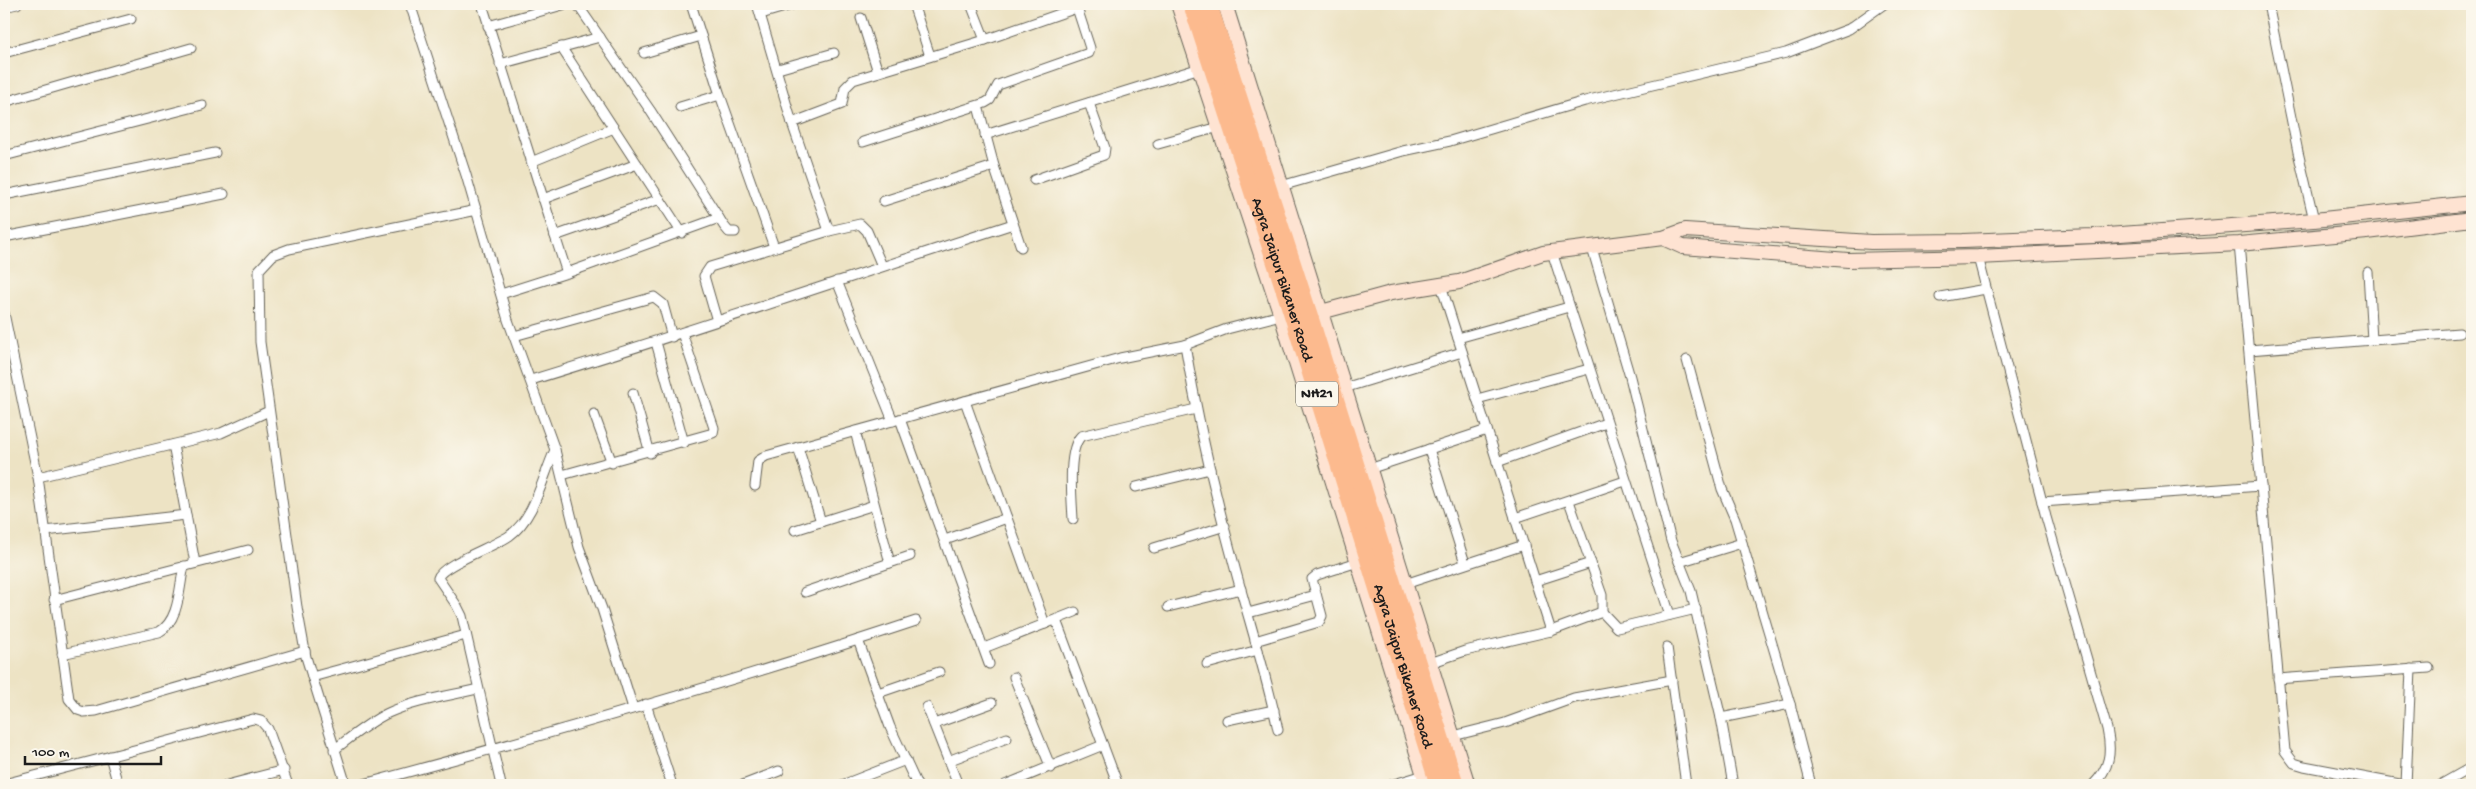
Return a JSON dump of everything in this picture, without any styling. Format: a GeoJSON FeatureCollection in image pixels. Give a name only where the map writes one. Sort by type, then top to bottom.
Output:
{"type":"FeatureCollection","features":[{"type":"Feature","properties":{"kind":"highway","name":"Agra Jaipur Bikaner Road"},"geometry":{"type":"LineString","coordinates":[[1192,4],[1292,312],[1430,782]]}},
{"type":"Feature","properties":{"kind":"highway","name":"Agra Jaipur Bikaner Road"},"geometry":{"type":"LineString","coordinates":[[1208,4],[1309,316],[1455,785]]}},
{"type":"Feature","properties":{"kind":"street"},"geometry":{"type":"LineString","coordinates":[[4,7],[16,4]]}},
{"type":"Feature","properties":{"kind":"street"},"geometry":{"type":"LineString","coordinates":[[410,4],[514,336],[555,450],[579,547],[602,609],[633,708]]}},
{"type":"Feature","properties":{"kind":"street"},"geometry":{"type":"LineString","coordinates":[[482,4],[566,273]]}},
{"type":"Feature","properties":{"kind":"street"},"geometry":{"type":"LineString","coordinates":[[488,26],[566,4]]}},
{"type":"Feature","properties":{"kind":"street"},"geometry":{"type":"LineString","coordinates":[[577,4],[650,110],[727,230],[735,232]]}},
{"type":"Feature","properties":{"kind":"street"},"geometry":{"type":"LineString","coordinates":[[692,4],[720,94],[774,247]]}},
{"type":"Feature","properties":{"kind":"street"},"geometry":{"type":"LineString","coordinates":[[758,4],[792,122],[828,230]]}},
{"type":"Feature","properties":{"kind":"street"},"geometry":{"type":"LineString","coordinates":[[761,14],[795,4]]}},
{"type":"Feature","properties":{"kind":"street"},"geometry":{"type":"LineString","coordinates":[[913,4],[930,56]]}},
{"type":"Feature","properties":{"kind":"street"},"geometry":{"type":"LineString","coordinates":[[971,4],[985,40]]}},
{"type":"Feature","properties":{"kind":"street"},"geometry":{"type":"LineString","coordinates":[[792,122],[838,107],[844,101],[845,88],[850,82],[985,40],[1088,4]]}},
{"type":"Feature","properties":{"kind":"street"},"geometry":{"type":"LineString","coordinates":[[1178,4],[1281,315],[1358,562],[1430,782],[1391,785]]}},
{"type":"Feature","properties":{"kind":"street"},"geometry":{"type":"LineString","coordinates":[[1225,4],[1468,785]]}},
{"type":"Feature","properties":{"kind":"street"},"geometry":{"type":"LineString","coordinates":[[1281,186],[1585,101],[1786,53],[1849,29],[1884,4]]}},
{"type":"Feature","properties":{"kind":"street"},"geometry":{"type":"LineString","coordinates":[[2268,4],[2314,220]]}},
{"type":"Feature","properties":{"kind":"street"},"geometry":{"type":"LineString","coordinates":[[863,142],[978,106],[990,100],[998,85],[1089,53],[1090,48],[1076,8]]}},
{"type":"Feature","properties":{"kind":"street"},"geometry":{"type":"LineString","coordinates":[[861,18],[878,72]]}},
{"type":"Feature","properties":{"kind":"street"},"geometry":{"type":"LineString","coordinates":[[4,53],[132,19]]}},
{"type":"Feature","properties":{"kind":"street"},"geometry":{"type":"LineString","coordinates":[[644,53],[701,36]]}},
{"type":"Feature","properties":{"kind":"street"},"geometry":{"type":"LineString","coordinates":[[500,64],[600,37]]}},
{"type":"Feature","properties":{"kind":"street"},"geometry":{"type":"LineString","coordinates":[[561,47],[682,233]]}},
{"type":"Feature","properties":{"kind":"street"},"geometry":{"type":"LineString","coordinates":[[4,102],[191,48]]}},
{"type":"Feature","properties":{"kind":"street"},"geometry":{"type":"LineString","coordinates":[[778,69],[834,52]]}},
{"type":"Feature","properties":{"kind":"street"},"geometry":{"type":"LineString","coordinates":[[985,135],[1200,68]]}},
{"type":"Feature","properties":{"kind":"street"},"geometry":{"type":"LineString","coordinates":[[680,107],[720,94]]}},
{"type":"Feature","properties":{"kind":"street"},"geometry":{"type":"LineString","coordinates":[[1034,180],[1099,159],[1104,155],[1105,148],[1089,103]]}},
{"type":"Feature","properties":{"kind":"street"},"geometry":{"type":"LineString","coordinates":[[4,156],[202,105]]}},
{"type":"Feature","properties":{"kind":"street"},"geometry":{"type":"LineString","coordinates":[[978,106],[994,166],[1021,247]]}},
{"type":"Feature","properties":{"kind":"street"},"geometry":{"type":"LineString","coordinates":[[1158,144],[1219,126]]}},
{"type":"Feature","properties":{"kind":"street"},"geometry":{"type":"LineString","coordinates":[[531,162],[614,128]]}},
{"type":"Feature","properties":{"kind":"street"},"geometry":{"type":"LineString","coordinates":[[4,195],[215,153]]}},
{"type":"Feature","properties":{"kind":"street"},"geometry":{"type":"LineString","coordinates":[[543,199],[637,164]]}},
{"type":"Feature","properties":{"kind":"street"},"geometry":{"type":"LineString","coordinates":[[884,201],[994,166]]}},
{"type":"Feature","properties":{"kind":"street"},"geometry":{"type":"LineString","coordinates":[[4,237],[224,194]]}},
{"type":"Feature","properties":{"kind":"street"},"geometry":{"type":"LineString","coordinates":[[555,236],[660,199]]}},
{"type":"Feature","properties":{"kind":"street"},"geometry":{"type":"LineString","coordinates":[[1321,312],[1391,293],[1459,282],[1542,253],[1663,238],[1685,230],[1871,242],[2093,236],[2314,220],[2472,203]]}},
{"type":"Feature","properties":{"kind":"street"},"geometry":{"type":"LineString","coordinates":[[346,785],[305,651],[260,342],[259,270],[273,255],[288,249],[476,210]]}},
{"type":"Feature","properties":{"kind":"street"},"geometry":{"type":"LineString","coordinates":[[2416,210],[2417,226]]}},
{"type":"Feature","properties":{"kind":"street"},"geometry":{"type":"LineString","coordinates":[[501,294],[682,233],[719,218]]}},
{"type":"Feature","properties":{"kind":"street"},"geometry":{"type":"LineString","coordinates":[[1663,238],[1684,247],[1848,260],[1906,259],[1978,257],[2181,245],[2239,244],[2472,219]]}},
{"type":"Feature","properties":{"kind":"street"},"geometry":{"type":"LineString","coordinates":[[717,321],[704,272],[710,267],[828,230],[855,224],[863,226],[882,266]]}},
{"type":"Feature","properties":{"kind":"street"},"geometry":{"type":"LineString","coordinates":[[531,380],[672,338],[717,321],[1013,224]]}},
{"type":"Feature","properties":{"kind":"street"},"geometry":{"type":"LineString","coordinates":[[1906,259],[1907,241]]}},
{"type":"Feature","properties":{"kind":"street"},"geometry":{"type":"LineString","coordinates":[[2239,244],[2284,743],[2288,758],[2294,763],[2406,785],[2411,669]]}},
{"type":"Feature","properties":{"kind":"street"},"geometry":{"type":"LineString","coordinates":[[1592,248],[1630,377],[1671,541],[1696,609],[1721,718],[1733,785]]}},
{"type":"Feature","properties":{"kind":"street"},"geometry":{"type":"LineString","coordinates":[[1552,252],[1606,423],[1670,615]]}},
{"type":"Feature","properties":{"kind":"street"},"geometry":{"type":"LineString","coordinates":[[1978,257],[2042,502],[2110,743],[2108,765],[2092,785]]}},
{"type":"Feature","properties":{"kind":"street"},"geometry":{"type":"LineString","coordinates":[[2368,272],[2372,340]]}},
{"type":"Feature","properties":{"kind":"street"},"geometry":{"type":"LineString","coordinates":[[837,281],[897,420],[945,540],[990,664]]}},
{"type":"Feature","properties":{"kind":"street"},"geometry":{"type":"LineString","coordinates":[[1441,285],[1551,631]]}},
{"type":"Feature","properties":{"kind":"street"},"geometry":{"type":"LineString","coordinates":[[1940,297],[1986,288]]}},
{"type":"Feature","properties":{"kind":"street"},"geometry":{"type":"LineString","coordinates":[[514,336],[654,297],[663,304],[672,338]]}},
{"type":"Feature","properties":{"kind":"street"},"geometry":{"type":"LineString","coordinates":[[1458,338],[1569,307]]}},
{"type":"Feature","properties":{"kind":"street"},"geometry":{"type":"LineString","coordinates":[[755,486],[758,461],[766,456],[1120,358],[1185,345],[1227,329],[1281,315]]}},
{"type":"Feature","properties":{"kind":"street"},"geometry":{"type":"LineString","coordinates":[[4,317],[38,477],[69,699],[78,710],[84,712],[305,651]]}},
{"type":"Feature","properties":{"kind":"street"},"geometry":{"type":"LineString","coordinates":[[2249,350],[2459,333]]}},
{"type":"Feature","properties":{"kind":"street"},"geometry":{"type":"LineString","coordinates":[[562,475],[650,453],[711,435],[714,431],[682,334]]}},
{"type":"Feature","properties":{"kind":"street"},"geometry":{"type":"LineString","coordinates":[[656,342],[684,443]]}},
{"type":"Feature","properties":{"kind":"street"},"geometry":{"type":"LineString","coordinates":[[1185,345],[1196,409],[1210,469],[1278,730]]}},
{"type":"Feature","properties":{"kind":"street"},"geometry":{"type":"LineString","coordinates":[[1344,388],[1462,352]]}},
{"type":"Feature","properties":{"kind":"street"},"geometry":{"type":"LineString","coordinates":[[1687,360],[1722,489],[1742,543],[1790,704],[1811,785]]}},
{"type":"Feature","properties":{"kind":"street"},"geometry":{"type":"LineString","coordinates":[[1477,399],[1589,368]]}},
{"type":"Feature","properties":{"kind":"street"},"geometry":{"type":"LineString","coordinates":[[633,393],[650,453]]}},
{"type":"Feature","properties":{"kind":"street"},"geometry":{"type":"LineString","coordinates":[[965,402],[1045,624]]}},
{"type":"Feature","properties":{"kind":"street"},"geometry":{"type":"LineString","coordinates":[[1073,519],[1071,488],[1074,453],[1075,444],[1081,436],[1196,409]]}},
{"type":"Feature","properties":{"kind":"street"},"geometry":{"type":"LineString","coordinates":[[38,477],[221,433],[269,411]]}},
{"type":"Feature","properties":{"kind":"street"},"geometry":{"type":"LineString","coordinates":[[594,414],[612,462]]}},
{"type":"Feature","properties":{"kind":"street"},"geometry":{"type":"LineString","coordinates":[[1497,462],[1606,423]]}},
{"type":"Feature","properties":{"kind":"street"},"geometry":{"type":"LineString","coordinates":[[1370,468],[1487,430]]}},
{"type":"Feature","properties":{"kind":"street"},"geometry":{"type":"LineString","coordinates":[[856,431],[890,563]]}},
{"type":"Feature","properties":{"kind":"street"},"geometry":{"type":"LineString","coordinates":[[173,445],[195,563]]}},
{"type":"Feature","properties":{"kind":"street"},"geometry":{"type":"LineString","coordinates":[[798,447],[821,522]]}},
{"type":"Feature","properties":{"kind":"street"},"geometry":{"type":"LineString","coordinates":[[1429,449],[1465,563]]}},
{"type":"Feature","properties":{"kind":"street"},"geometry":{"type":"LineString","coordinates":[[501,785],[466,635],[457,606],[439,583],[439,575],[446,568],[510,536],[520,526],[527,517],[555,450]]}},
{"type":"Feature","properties":{"kind":"street"},"geometry":{"type":"LineString","coordinates":[[1136,487],[1210,469]]}},
{"type":"Feature","properties":{"kind":"street"},"geometry":{"type":"LineString","coordinates":[[1515,518],[1625,481]]}},
{"type":"Feature","properties":{"kind":"street"},"geometry":{"type":"LineString","coordinates":[[2042,502],[2261,486]]}},
{"type":"Feature","properties":{"kind":"street"},"geometry":{"type":"LineString","coordinates":[[1569,501],[1602,595],[1602,612],[1617,628],[1696,609]]}},
{"type":"Feature","properties":{"kind":"street"},"geometry":{"type":"LineString","coordinates":[[795,530],[874,505]]}},
{"type":"Feature","properties":{"kind":"street"},"geometry":{"type":"LineString","coordinates":[[45,531],[186,515]]}},
{"type":"Feature","properties":{"kind":"street"},"geometry":{"type":"LineString","coordinates":[[945,540],[1007,518]]}},
{"type":"Feature","properties":{"kind":"street"},"geometry":{"type":"LineString","coordinates":[[1154,548],[1225,526]]}},
{"type":"Feature","properties":{"kind":"street"},"geometry":{"type":"LineString","coordinates":[[1680,562],[1742,543]]}},
{"type":"Feature","properties":{"kind":"street"},"geometry":{"type":"LineString","coordinates":[[1406,584],[1524,545]]}},
{"type":"Feature","properties":{"kind":"street"},"geometry":{"type":"LineString","coordinates":[[54,600],[248,550]]}},
{"type":"Feature","properties":{"kind":"street"},"geometry":{"type":"LineString","coordinates":[[805,592],[910,556]]}},
{"type":"Feature","properties":{"kind":"street"},"geometry":{"type":"LineString","coordinates":[[1207,664],[1319,622],[1322,616],[1312,582],[1314,576],[1358,562]]}},
{"type":"Feature","properties":{"kind":"street"},"geometry":{"type":"LineString","coordinates":[[1535,581],[1590,562]]}},
{"type":"Feature","properties":{"kind":"street"},"geometry":{"type":"LineString","coordinates":[[62,654],[159,632],[168,627],[173,618],[184,566]]}},
{"type":"Feature","properties":{"kind":"street"},"geometry":{"type":"LineString","coordinates":[[1168,606],[1241,589]]}},
{"type":"Feature","properties":{"kind":"street"},"geometry":{"type":"LineString","coordinates":[[1248,613],[1316,595]]}},
{"type":"Feature","properties":{"kind":"street"},"geometry":{"type":"LineString","coordinates":[[984,648],[1074,612]]}},
{"type":"Feature","properties":{"kind":"street"},"geometry":{"type":"LineString","coordinates":[[1430,663],[1465,651],[1551,631],[1602,612]]}},
{"type":"Feature","properties":{"kind":"street"},"geometry":{"type":"LineString","coordinates":[[1056,620],[1118,785]]}},
{"type":"Feature","properties":{"kind":"street"},"geometry":{"type":"LineString","coordinates":[[360,785],[492,750],[788,664],[916,621]]}},
{"type":"Feature","properties":{"kind":"street"},"geometry":{"type":"LineString","coordinates":[[312,677],[466,635]]}},
{"type":"Feature","properties":{"kind":"street"},"geometry":{"type":"LineString","coordinates":[[858,640],[917,785]]}},
{"type":"Feature","properties":{"kind":"street"},"geometry":{"type":"LineString","coordinates":[[1667,647],[1686,785]]}},
{"type":"Feature","properties":{"kind":"street"},"geometry":{"type":"LineString","coordinates":[[2278,679],[2429,668]]}},
{"type":"Feature","properties":{"kind":"street"},"geometry":{"type":"LineString","coordinates":[[878,693],[939,672]]}},
{"type":"Feature","properties":{"kind":"street"},"geometry":{"type":"LineString","coordinates":[[1014,677],[1050,768]]}},
{"type":"Feature","properties":{"kind":"street"},"geometry":{"type":"LineString","coordinates":[[1453,736],[1505,723],[1574,698],[1672,680]]}},
{"type":"Feature","properties":{"kind":"street"},"geometry":{"type":"LineString","coordinates":[[334,750],[372,722],[388,713],[406,706],[478,689]]}},
{"type":"Feature","properties":{"kind":"street"},"geometry":{"type":"LineString","coordinates":[[934,724],[992,703]]}},
{"type":"Feature","properties":{"kind":"street"},"geometry":{"type":"LineString","coordinates":[[646,704],[672,785]]}},
{"type":"Feature","properties":{"kind":"street"},"geometry":{"type":"LineString","coordinates":[[1721,718],[1790,704]]}},
{"type":"Feature","properties":{"kind":"street"},"geometry":{"type":"LineString","coordinates":[[927,708],[958,785]]}},
{"type":"Feature","properties":{"kind":"street"},"geometry":{"type":"LineString","coordinates":[[1227,720],[1274,710]]}},
{"type":"Feature","properties":{"kind":"street"},"geometry":{"type":"LineString","coordinates":[[4,784],[254,720],[261,721],[268,729],[288,785]]}},
{"type":"Feature","properties":{"kind":"street"},"geometry":{"type":"LineString","coordinates":[[948,761],[1007,738]]}},
{"type":"Feature","properties":{"kind":"street"},"geometry":{"type":"LineString","coordinates":[[1005,785],[1103,745]]}},
{"type":"Feature","properties":{"kind":"street"},"geometry":{"type":"LineString","coordinates":[[110,756],[118,785]]}},
{"type":"Feature","properties":{"kind":"street"},"geometry":{"type":"LineString","coordinates":[[842,785],[906,760]]}},
{"type":"Feature","properties":{"kind":"street"},"geometry":{"type":"LineString","coordinates":[[2440,785],[2472,767]]}},
{"type":"Feature","properties":{"kind":"street"},"geometry":{"type":"LineString","coordinates":[[227,785],[284,770]]}},
{"type":"Feature","properties":{"kind":"street"},"geometry":{"type":"LineString","coordinates":[[743,785],[779,771]]}}]}
